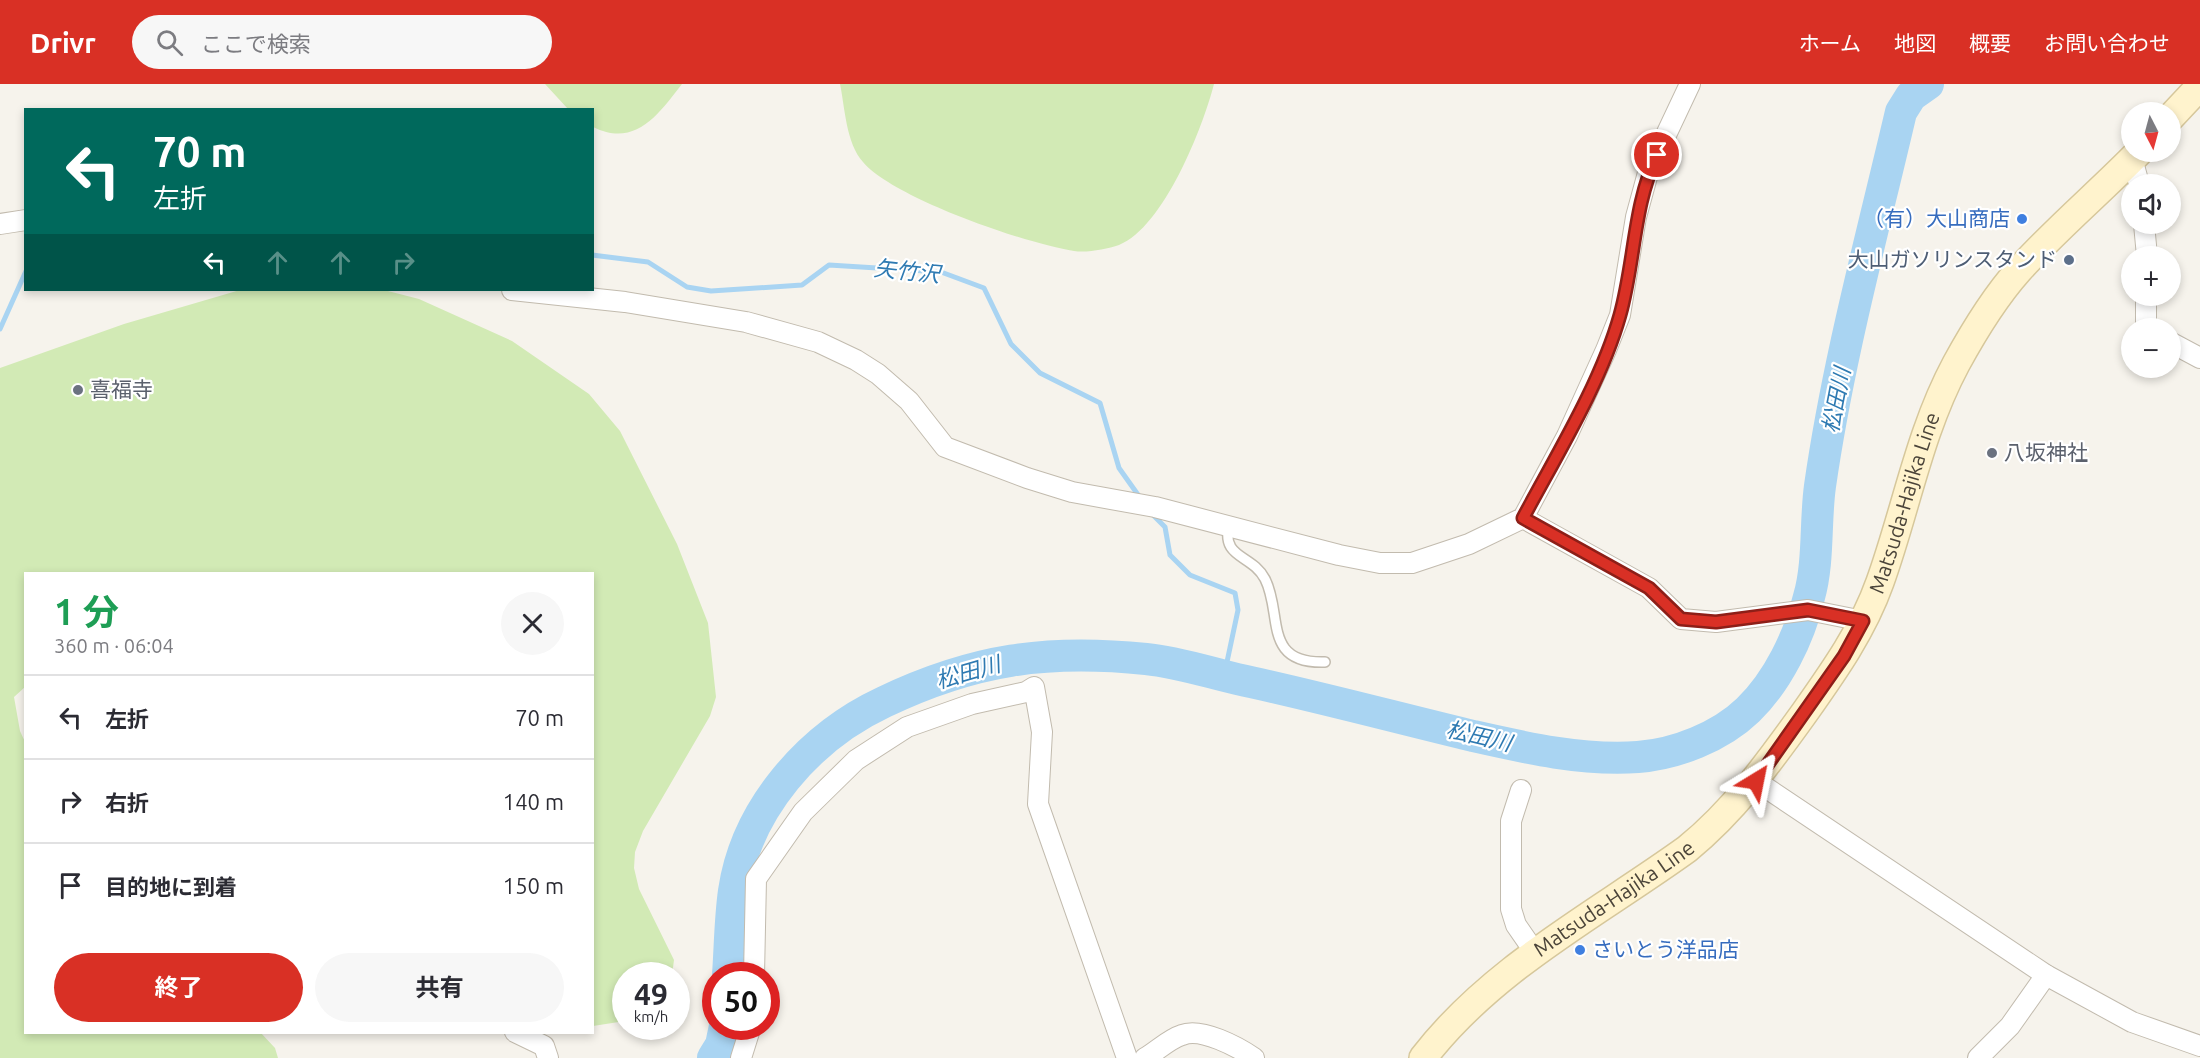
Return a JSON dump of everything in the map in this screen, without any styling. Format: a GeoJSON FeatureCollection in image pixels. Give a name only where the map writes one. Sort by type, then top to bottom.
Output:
{"type":"FeatureCollection","features":[{"type":"Feature","properties":{"kind":"main road"},"geometry":{"type":"LineString","coordinates":[[2181,106],[2200,86]]}},
{"type":"Feature","properties":{"kind":"main road","name":"Matsuda-Hajika Line"},"geometry":{"type":"LineString","coordinates":[[1423,1058],[1472,1004],[1536,954],[1687,849],[1717,825],[1756,781],[1844,656],[1863,621],[1880,582],[1908,484],[1940,400],[1984,315],[2018,271],[2128,162]]}},
{"type":"Feature","properties":{"kind":"street"},"geometry":{"type":"LineString","coordinates":[[521,291],[625,302],[746,322],[818,342],[856,360],[878,374],[909,401],[945,447],[1072,492],[1155,507],[1339,555],[1412,563],[1468,544],[1523,518],[1567,436],[1620,315],[1636,217],[1648,173],[1690,84]]}},
{"type":"Feature","properties":{"kind":"street"},"geometry":{"type":"LineString","coordinates":[[0,224],[24,220]]}},
{"type":"Feature","properties":{"kind":"street"},"geometry":{"type":"LineString","coordinates":[[2181,348],[2200,358]]}},
{"type":"Feature","properties":{"kind":"street"},"geometry":{"type":"LineString","coordinates":[[1523,518],[1649,588],[1681,619],[1716,622],[1808,610],[1863,621]]}},
{"type":"Feature","properties":{"kind":"street"},"geometry":{"type":"LineString","coordinates":[[754,962],[756,879],[802,812],[856,760],[907,727],[972,704],[1026,692],[1034,687],[1042,732],[1038,804],[1127,1058]]}},
{"type":"Feature","properties":{"kind":"street"},"geometry":{"type":"LineString","coordinates":[[1756,781],[2046,975],[2132,1022],[2200,1047]]}},
{"type":"Feature","properties":{"kind":"street"},"geometry":{"type":"LineString","coordinates":[[1521,790],[1511,821],[1511,909],[1516,925],[1536,954]]}},
{"type":"Feature","properties":{"kind":"street"},"geometry":{"type":"LineString","coordinates":[[1978,1058],[2010,1026],[2046,975]]}},
{"type":"Feature","properties":{"kind":"street"},"geometry":{"type":"LineString","coordinates":[[1145,1058],[1180,1035],[1192,1033],[1236,1045],[1254,1058]]}},
{"type":"Feature","properties":{"kind":"street"},"geometry":{"type":"LineString","coordinates":[[519,1034],[544,1046],[548,1058]]}},
{"type":"Feature","properties":{"kind":"street"},"geometry":{"type":"LineString","coordinates":[[741,1058],[747,1040]]}},
{"type":"Feature","properties":{"kind":"lane"},"geometry":{"type":"LineString","coordinates":[[1229,525],[1226,540],[1230,547],[1264,578],[1276,631],[1284,647],[1295,657],[1325,662]]}},
{"type":"Feature","properties":{"kind":"green space"},"geometry":{"type":"Polygon","coordinates":[[[545,84],[682,84],[654,117],[633,131],[621,134],[594,127],[594,108],[567,108],[545,84]]]}},
{"type":"Feature","properties":{"kind":"green space"},"geometry":{"type":"Polygon","coordinates":[[[840,84],[1214,84],[1191,149],[1166,197],[1151,218],[1136,235],[1119,245],[1097,250],[1074,251],[1025,239],[962,217],[902,190],[879,176],[863,162],[853,145],[840,84]]]}},
{"type":"Feature","properties":{"kind":"green space"},"geometry":{"type":"Polygon","coordinates":[[[237,291],[388,291],[419,299],[512,341],[589,394],[620,431],[677,544],[708,623],[716,697],[710,716],[643,831],[635,852],[634,868],[639,889],[674,962],[612,962],[612,1023],[594,1026],[594,572],[24,572],[24,688],[14,697],[20,731],[24,740],[24,1034],[262,1034],[275,1048],[278,1058],[0,1058],[0,368],[124,324],[237,291]]]}},
{"type":"Feature","properties":{"kind":"waterway","name":"松田川"},"geometry":{"type":"LineString","coordinates":[[729,962],[734,891],[741,861],[752,832],[767,804],[785,779],[831,735],[857,717],[917,687],[980,667],[1043,657],[1076,655],[1158,660],[1493,741],[1596,757],[1638,757],[1667,752],[1697,743],[1737,720],[1759,698],[1778,672],[1805,612],[1816,556],[1820,486],[1827,439],[1856,298],[1901,112],[1911,96],[1928,84]]}},
{"type":"Feature","properties":{"kind":"waterway","name":"矢竹沢"},"geometry":{"type":"LineString","coordinates":[[594,255],[648,262],[687,287],[711,291],[802,285],[829,265],[941,272],[984,288],[1011,344],[1040,373],[1100,403],[1119,468],[1141,499]]}},
{"type":"Feature","properties":{"kind":"waterway","name":"矢竹沢"},"geometry":{"type":"LineString","coordinates":[[0,329],[24,275]]}},
{"type":"Feature","properties":{"kind":"waterway","name":"矢竹沢"},"geometry":{"type":"LineString","coordinates":[[1150,512],[1165,527],[1170,555],[1190,575],[1235,593],[1238,610],[1224,676]]}},
{"type":"Feature","properties":{"kind":"waterway","name":"松田川"},"geometry":{"type":"LineString","coordinates":[[713,1058],[722,1040]]}},
{"type":"Feature","properties":{"kind":"place","name":"（有）大山商店"},"geometry":{"type":"Point","coordinates":[2022,219]}},
{"type":"Feature","properties":{"kind":"place","name":"大山ガソリンスタンド"},"geometry":{"type":"Point","coordinates":[2069,260]}},
{"type":"Feature","properties":{"kind":"place","name":"喜福寺"},"geometry":{"type":"Point","coordinates":[78,390]}},
{"type":"Feature","properties":{"kind":"place","name":"八坂神社"},"geometry":{"type":"Point","coordinates":[1992,453]}},
{"type":"Feature","properties":{"kind":"place","name":"さいとう洋品店"},"geometry":{"type":"Point","coordinates":[1580,950]}},
{"type":"Feature","properties":{"kind":"route"},"geometry":{"type":"LineString","coordinates":[[1657,155],[1648,173],[1636,217],[1620,315],[1567,436],[1523,518],[1649,588],[1681,619],[1716,622],[1808,610],[1863,621],[1844,656],[1756,781]]}}]}
